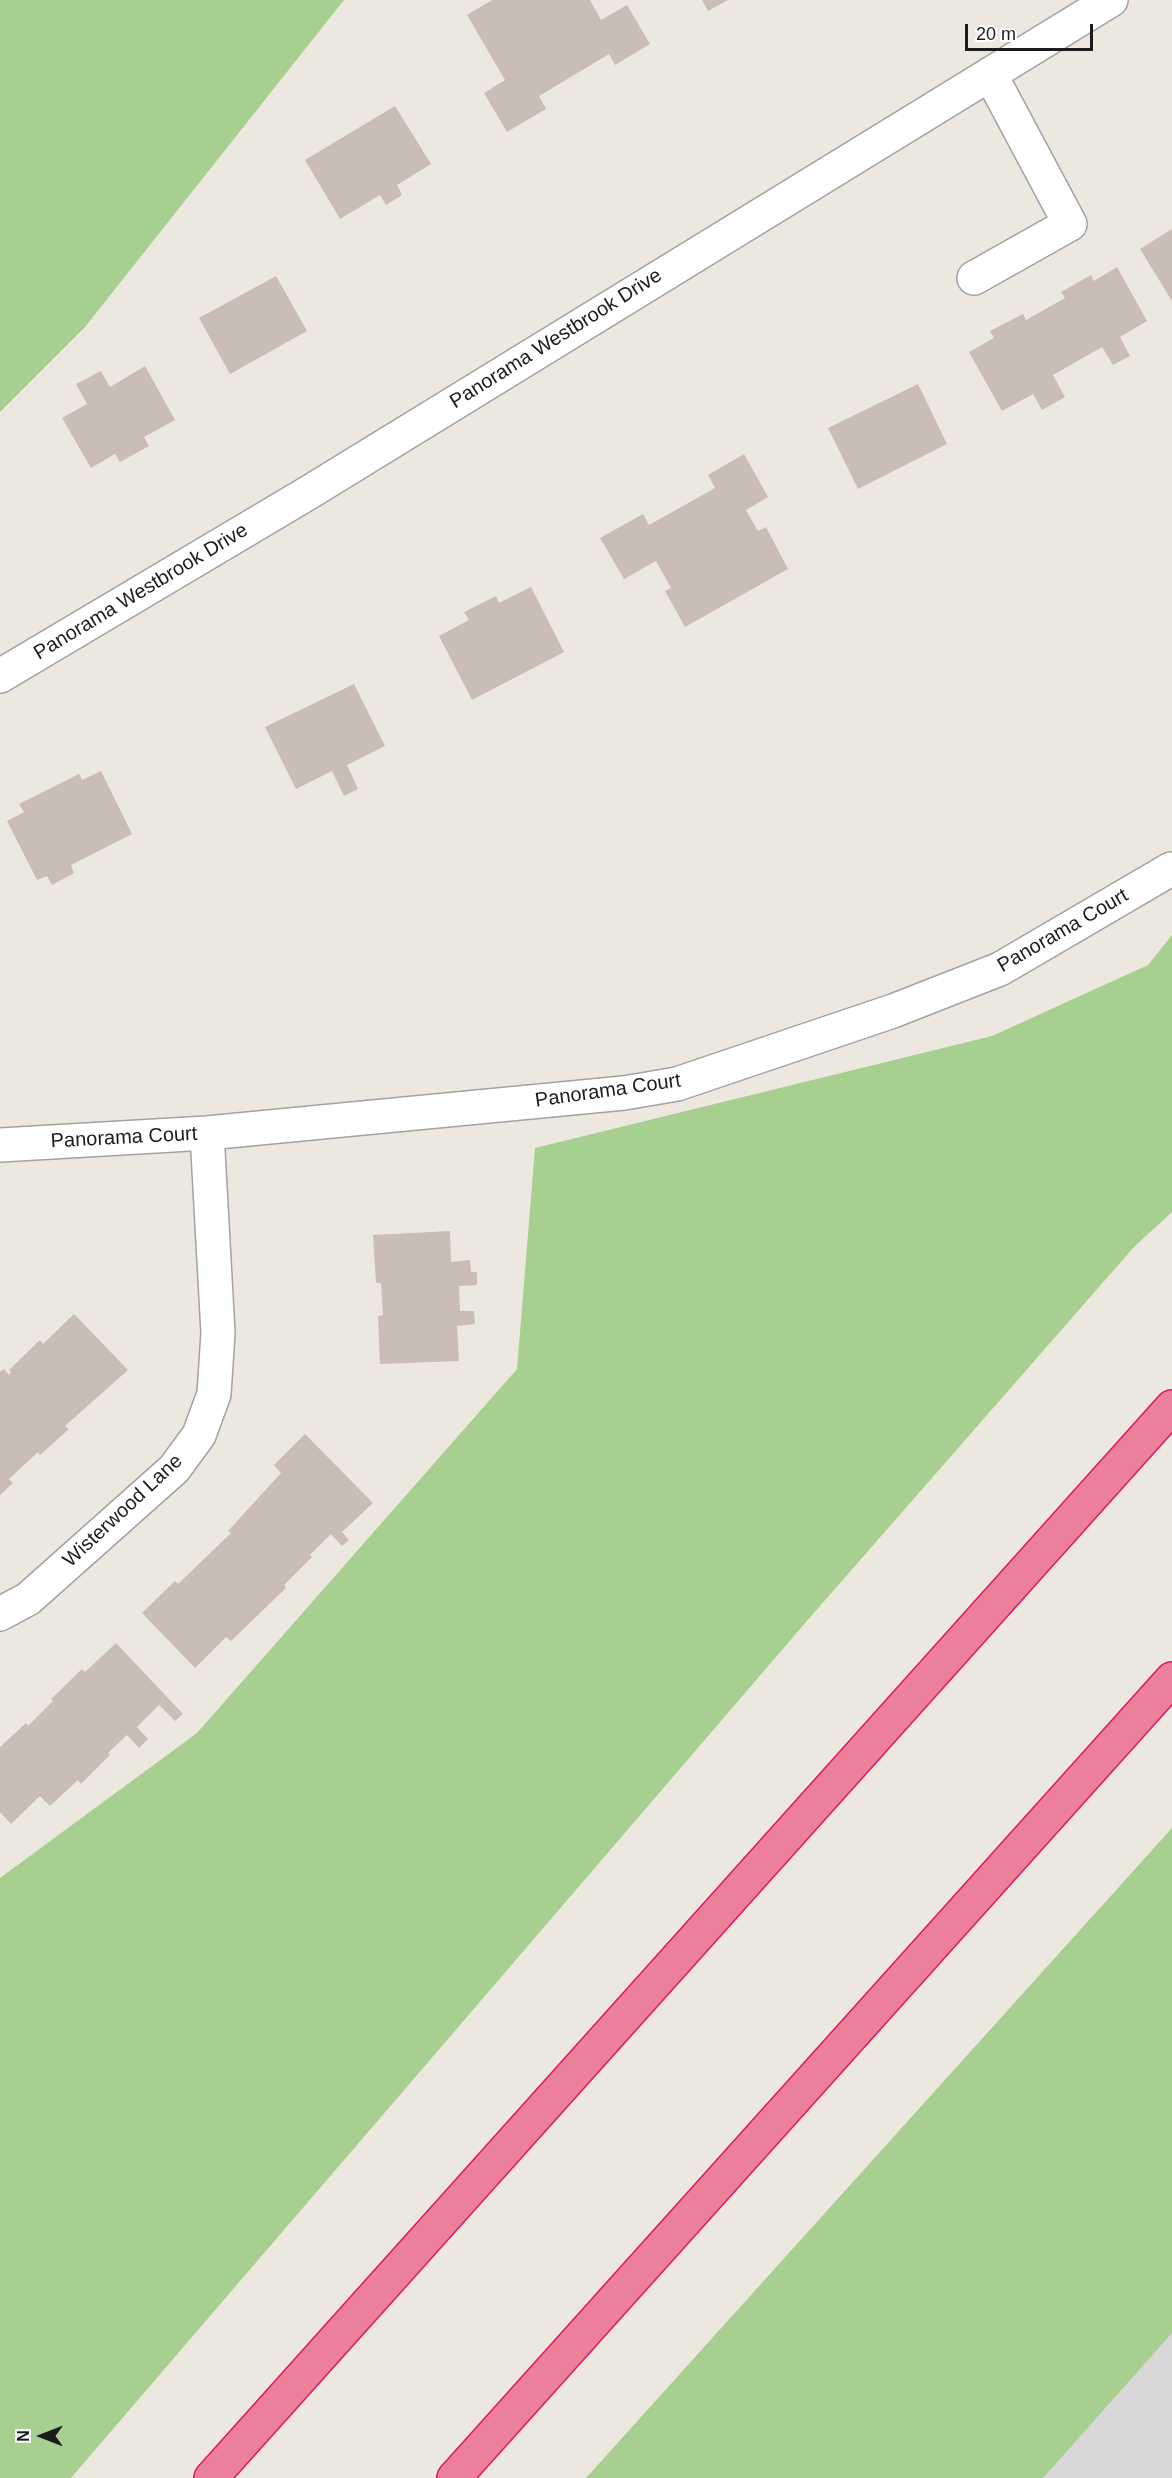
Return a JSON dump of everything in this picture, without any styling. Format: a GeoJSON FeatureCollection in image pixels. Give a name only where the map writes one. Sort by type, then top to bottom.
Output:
{"type":"FeatureCollection","features":[{"type":"Feature","properties":{"kind":"highway"},"geometry":{"type":"LineString","coordinates":[[211,2478],[1172,1407]]}},
{"type":"Feature","properties":{"kind":"highway"},"geometry":{"type":"LineString","coordinates":[[454,2478],[1172,1679]]}},
{"type":"Feature","properties":{"kind":"street","name":"Panorama Westbrook Drive"},"geometry":{"type":"LineString","coordinates":[[0,676],[308,493],[1111,0]]}},
{"type":"Feature","properties":{"kind":"street"},"geometry":{"type":"LineString","coordinates":[[974,278],[1070,224],[990,74]]}},
{"type":"Feature","properties":{"kind":"street","name":"Panorama Court"},"geometry":{"type":"LineString","coordinates":[[0,1145],[207,1133],[624,1093],[677,1084],[894,1011],[1000,969],[1171,869]]}},
{"type":"Feature","properties":{"kind":"street","name":"Wisterwood Lane"},"geometry":{"type":"LineString","coordinates":[[0,1614],[28,1599],[174,1469],[200,1435],[214,1394],[218,1333],[207,1133]]}},
{"type":"Feature","properties":{"kind":"shaded area"},"geometry":{"type":"Polygon","coordinates":[[[1172,2288],[1172,2478],[1018,2478],[1172,2288]]]}},
{"type":"Feature","properties":{"kind":"green space"},"geometry":{"type":"Polygon","coordinates":[[[0,0],[344,0],[85,327],[0,412],[0,0]]]}},
{"type":"Feature","properties":{"kind":"green space"},"geometry":{"type":"Polygon","coordinates":[[[1172,935],[1172,1212],[1134,1247],[806,1622],[71,2478],[0,2478],[0,1878],[197,1733],[517,1369],[535,1148],[992,1036],[1148,965],[1172,935]]]}},
{"type":"Feature","properties":{"kind":"green space"},"geometry":{"type":"Polygon","coordinates":[[[1172,1828],[1172,2333],[1043,2478],[586,2478],[1172,1828]]]}},
{"type":"Feature","properties":{"kind":"building"},"geometry":{"type":"Polygon","coordinates":[[[492,0],[590,0],[601,20],[627,5],[650,44],[615,65],[609,54],[539,96],[546,109],[507,132],[484,93],[505,80],[467,15],[492,0]]]}},
{"type":"Feature","properties":{"kind":"building"},"geometry":{"type":"Polygon","coordinates":[[[702,0],[728,0],[708,11],[702,0]]]}},
{"type":"Feature","properties":{"kind":"building"},"geometry":{"type":"Polygon","coordinates":[[[395,106],[431,164],[397,185],[402,195],[386,205],[380,195],[340,219],[305,160],[395,106]]]}},
{"type":"Feature","properties":{"kind":"building"},"geometry":{"type":"Polygon","coordinates":[[[1172,229],[1172,301],[1140,249],[1172,229]]]}},
{"type":"Feature","properties":{"kind":"building"},"geometry":{"type":"Polygon","coordinates":[[[1117,267],[1147,321],[1120,337],[1130,356],[1113,365],[1102,347],[1053,375],[1065,397],[1042,410],[1033,394],[1002,411],[969,352],[994,338],[990,331],[1023,314],[1026,320],[1065,298],[1061,292],[1091,275],[1094,281],[1117,267]]]}},
{"type":"Feature","properties":{"kind":"building"},"geometry":{"type":"Polygon","coordinates":[[[276,276],[307,331],[230,374],[199,318],[276,276]]]}},
{"type":"Feature","properties":{"kind":"building"},"geometry":{"type":"Polygon","coordinates":[[[145,366],[175,420],[144,437],[149,446],[120,462],[115,454],[91,468],[62,418],[87,404],[76,384],[101,371],[110,387],[145,366]]]}},
{"type":"Feature","properties":{"kind":"building"},"geometry":{"type":"Polygon","coordinates":[[[918,384],[947,444],[858,489],[828,428],[918,384]]]}},
{"type":"Feature","properties":{"kind":"building"},"geometry":{"type":"Polygon","coordinates":[[[744,454],[768,497],[746,510],[758,531],[766,527],[788,569],[685,627],[665,591],[671,588],[656,561],[624,579],[600,538],[643,514],[649,525],[715,488],[708,475],[744,454]]]}},
{"type":"Feature","properties":{"kind":"building"},"geometry":{"type":"Polygon","coordinates":[[[531,587],[564,652],[472,700],[439,636],[469,620],[464,612],[496,596],[499,603],[531,587]]]}},
{"type":"Feature","properties":{"kind":"building"},"geometry":{"type":"Polygon","coordinates":[[[354,684],[385,746],[347,765],[358,789],[344,796],[332,771],[296,789],[265,727],[354,684]]]}},
{"type":"Feature","properties":{"kind":"building"},"geometry":{"type":"Polygon","coordinates":[[[101,771],[132,834],[71,865],[74,873],[52,885],[47,876],[37,880],[7,821],[24,812],[19,804],[79,774],[82,780],[101,771]]]}},
{"type":"Feature","properties":{"kind":"building"},"geometry":{"type":"Polygon","coordinates":[[[450,1231],[451,1262],[470,1260],[471,1272],[477,1272],[477,1285],[459,1286],[460,1311],[474,1311],[475,1324],[457,1326],[459,1361],[380,1364],[378,1316],[383,1315],[381,1283],[376,1283],[373,1235],[450,1231]]]}},
{"type":"Feature","properties":{"kind":"building"},"geometry":{"type":"Polygon","coordinates":[[[74,1314],[128,1370],[65,1426],[69,1429],[40,1455],[38,1452],[9,1479],[13,1483],[0,1495],[0,1372],[4,1369],[9,1375],[11,1372],[9,1370],[40,1340],[43,1344],[74,1314]]]}},
{"type":"Feature","properties":{"kind":"building"},"geometry":{"type":"Polygon","coordinates":[[[305,1434],[373,1503],[342,1532],[349,1540],[342,1546],[331,1534],[284,1585],[286,1588],[231,1641],[226,1637],[195,1668],[142,1613],[175,1581],[178,1584],[231,1533],[228,1531],[281,1473],[274,1465],[305,1434]]]}},
{"type":"Feature","properties":{"kind":"building"},"geometry":{"type":"Polygon","coordinates":[[[116,1643],[183,1714],[175,1721],[159,1705],[137,1727],[148,1739],[139,1748],[127,1735],[81,1784],[78,1780],[50,1806],[40,1796],[11,1824],[0,1812],[0,1747],[26,1723],[28,1726],[53,1701],[51,1699],[82,1669],[85,1672],[116,1643]]]}}]}
